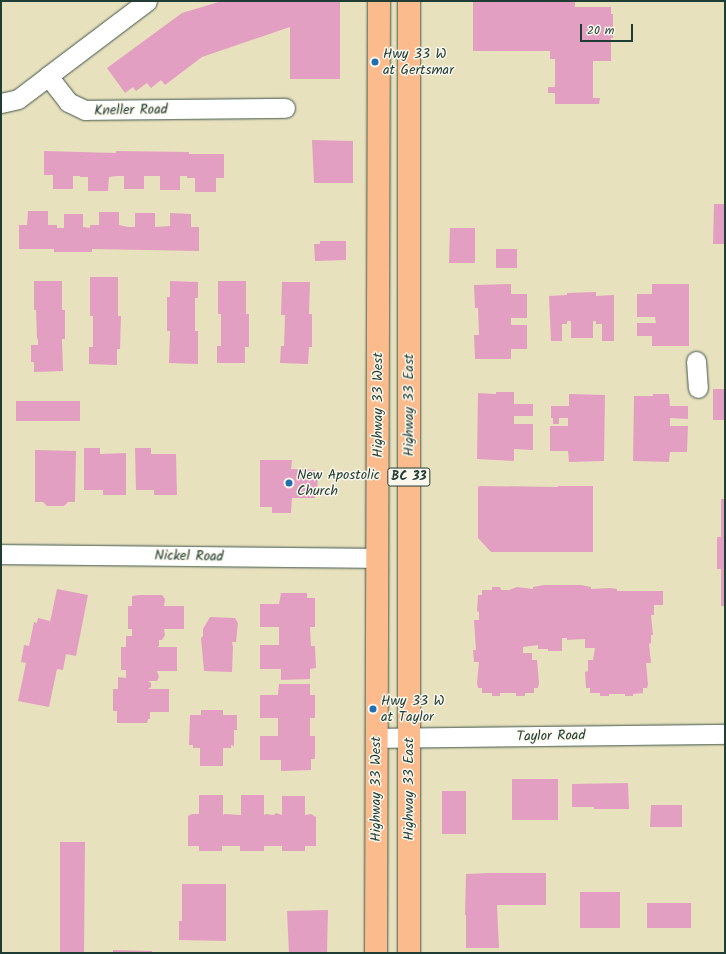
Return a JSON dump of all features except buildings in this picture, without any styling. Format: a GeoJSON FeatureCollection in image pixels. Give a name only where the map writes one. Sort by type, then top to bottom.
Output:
{"type":"FeatureCollection","features":[{"type":"Feature","properties":{"kind":"main road","name":"Highway 33 West"},"geometry":{"type":"LineString","coordinates":[[376,953],[379,1]]}},
{"type":"Feature","properties":{"kind":"main road","name":"Highway 33 East"},"geometry":{"type":"LineString","coordinates":[[409,1],[409,953]]}},
{"type":"Feature","properties":{"kind":"street"},"geometry":{"type":"LineString","coordinates":[[1,103],[18,99],[147,1]]}},
{"type":"Feature","properties":{"kind":"street","name":"Kneller Road"},"geometry":{"type":"LineString","coordinates":[[48,76],[68,102],[84,110],[285,108]]}},
{"type":"Feature","properties":{"kind":"street"},"geometry":{"type":"LineString","coordinates":[[696,360],[698,388]]}},
{"type":"Feature","properties":{"kind":"street","name":"Nickel Road"},"geometry":{"type":"LineString","coordinates":[[1,554],[377,558]]}},
{"type":"Feature","properties":{"kind":"street","name":"Taylor Road"},"geometry":{"type":"LineString","coordinates":[[377,738],[725,734]]}},
{"type":"Feature","properties":{"kind":"place","name":"Hwy 33 W at Gertsmar"},"geometry":{"type":"Point","coordinates":[375,62]}},
{"type":"Feature","properties":{"kind":"place","name":"New Apostolic Church"},"geometry":{"type":"Point","coordinates":[289,483]}},
{"type":"Feature","properties":{"kind":"place","name":"Hwy 33 W at Taylor"},"geometry":{"type":"Point","coordinates":[373,709]}}]}
